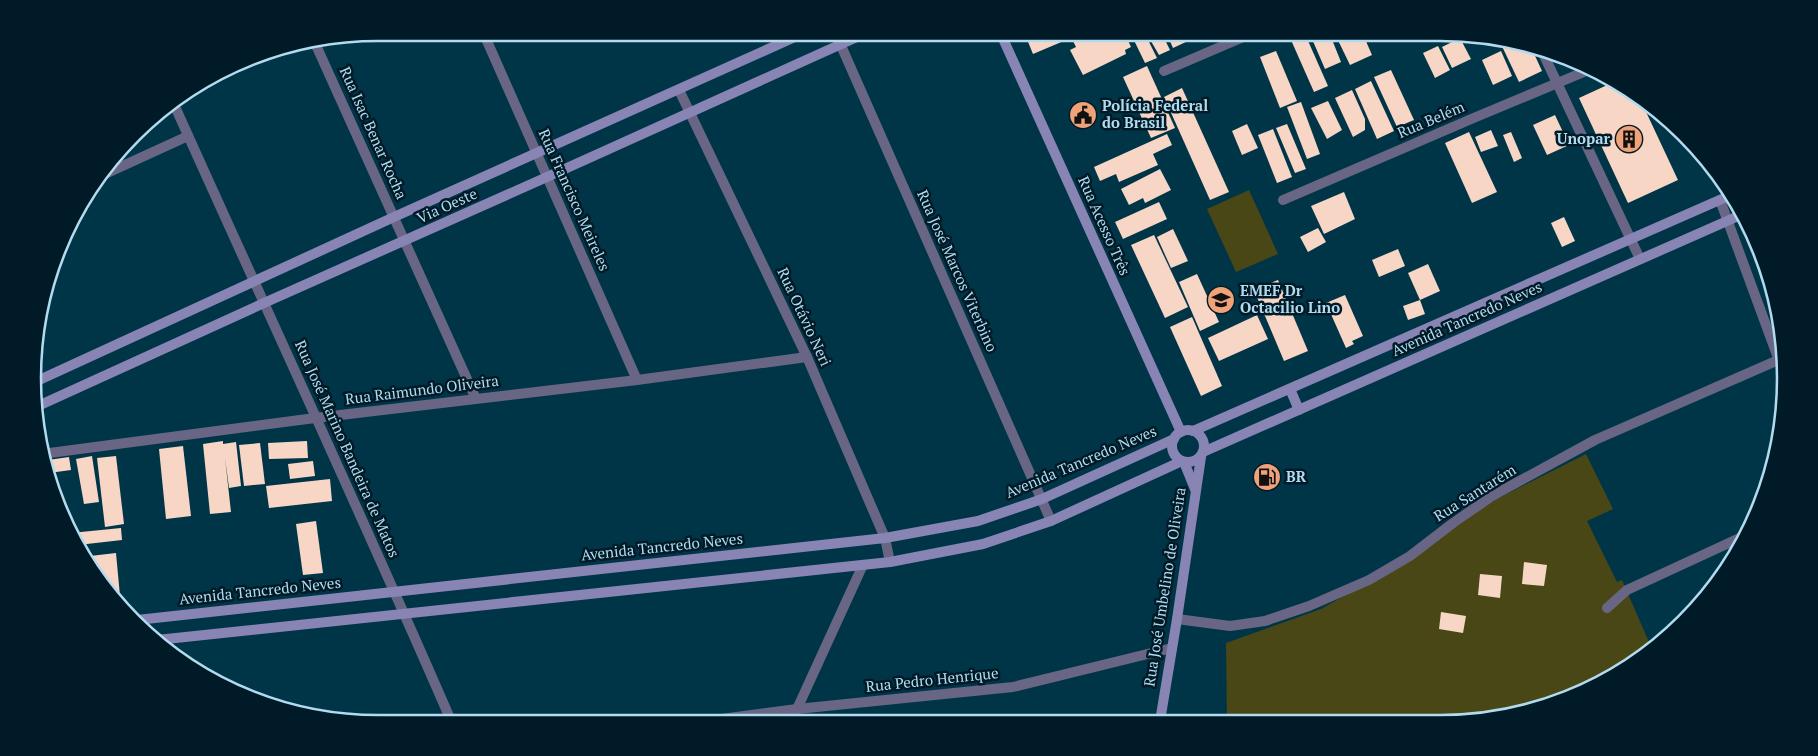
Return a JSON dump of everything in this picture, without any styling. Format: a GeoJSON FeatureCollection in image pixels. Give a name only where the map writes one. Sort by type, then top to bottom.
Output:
{"type":"FeatureCollection","features":[{"type":"Feature","properties":{"kind":"street","name":"Rua Francisco Meireles"},"geometry":{"type":"LineString","coordinates":[[487,41],[637,380]]}},
{"type":"Feature","properties":{"kind":"street","name":"Via Oeste"},"geometry":{"type":"LineString","coordinates":[[41,379],[254,280],[786,41]]}},
{"type":"Feature","properties":{"kind":"street","name":"Rua José Marcos Viterbino"},"geometry":{"type":"LineString","coordinates":[[838,41],[1051,521]]}},
{"type":"Feature","properties":{"kind":"street","name":"Via Oeste"},"geometry":{"type":"LineString","coordinates":[[42,404],[850,41]]}},
{"type":"Feature","properties":{"kind":"street","name":"Rua Acesso Três"},"geometry":{"type":"LineString","coordinates":[[1004,41],[1178,435]]}},
{"type":"Feature","properties":{"kind":"street"},"geometry":{"type":"LineString","coordinates":[[1164,71],[1235,41]]}},
{"type":"Feature","properties":{"kind":"street","name":"Rua Isac Benar Rocha"},"geometry":{"type":"LineString","coordinates":[[318,47],[476,399]]}},
{"type":"Feature","properties":{"kind":"street"},"geometry":{"type":"LineString","coordinates":[[1546,58],[1640,259]]}},
{"type":"Feature","properties":{"kind":"street","name":"Rua Belém"},"geometry":{"type":"LineString","coordinates":[[1283,200],[1582,73]]}},
{"type":"Feature","properties":{"kind":"street","name":"Rua Otávio Neri"},"geometry":{"type":"LineString","coordinates":[[679,90],[806,357],[885,538],[890,562]]}},
{"type":"Feature","properties":{"kind":"street"},"geometry":{"type":"LineString","coordinates":[[176,109],[264,303]]}},
{"type":"Feature","properties":{"kind":"street"},"geometry":{"type":"LineString","coordinates":[[113,170],[188,136]]}},
{"type":"Feature","properties":{"kind":"street","name":"Avenida Tancredo Neves"},"geometry":{"type":"LineString","coordinates":[[1193,431],[1724,198]]}},
{"type":"Feature","properties":{"kind":"street"},"geometry":{"type":"LineString","coordinates":[[1720,200],[1775,341]]}},
{"type":"Feature","properties":{"kind":"street","name":"Avenida Tancredo Neves"},"geometry":{"type":"LineString","coordinates":[[1202,455],[1736,217]]}},
{"type":"Feature","properties":{"kind":"street","name":"Rua José Marino Bandeira de Matos"},"geometry":{"type":"LineString","coordinates":[[264,303],[395,591],[449,715]]}},
{"type":"Feature","properties":{"kind":"street","name":"Rua Raimundo Oliveira"},"geometry":{"type":"LineString","coordinates":[[50,453],[315,418],[637,380],[806,357]]}},
{"type":"Feature","properties":{"kind":"street","name":"Rua Santarém"},"geometry":{"type":"LineString","coordinates":[[1177,619],[1230,626],[1265,621],[1309,606],[1369,580],[1410,556],[1452,523],[1492,496],[1596,440],[1776,360]]}},
{"type":"Feature","properties":{"kind":"street"},"geometry":{"type":"LineString","coordinates":[[1290,389],[1300,410]]}},
{"type":"Feature","properties":{"kind":"street"},"geometry":{"type":"LineString","coordinates":[[166,639],[862,566],[984,544],[1051,521],[1183,461],[1193,462],[1202,455],[1204,442],[1198,433],[1193,431],[1178,435],[1172,449],[1174,454],[1183,461],[1195,490]]}},
{"type":"Feature","properties":{"kind":"street","name":"Avenida Tancredo Neves"},"geometry":{"type":"LineString","coordinates":[[143,619],[885,538],[978,521],[1042,499],[1178,435]]}},
{"type":"Feature","properties":{"kind":"street","name":"Rua José Umbelino de Oliveira"},"geometry":{"type":"LineString","coordinates":[[1161,715],[1202,455]]}},
{"type":"Feature","properties":{"kind":"street"},"geometry":{"type":"LineString","coordinates":[[1607,608],[1628,590],[1735,540]]}},
{"type":"Feature","properties":{"kind":"street"},"geometry":{"type":"LineString","coordinates":[[797,709],[862,566]]}},
{"type":"Feature","properties":{"kind":"street","name":"Rua Pedro Henrique"},"geometry":{"type":"LineString","coordinates":[[752,715],[1013,687],[1172,648]]}},
{"type":"Feature","properties":{"kind":"shaded area"},"geometry":{"type":"Polygon","coordinates":[[[1249,190],[1278,254],[1236,272],[1207,209],[1249,190]]]}},
{"type":"Feature","properties":{"kind":"shaded area"},"geometry":{"type":"Polygon","coordinates":[[[1586,454],[1613,509],[1587,521],[1617,582],[1622,580],[1649,642],[1608,670],[1569,689],[1527,703],[1484,712],[1440,715],[1227,715],[1226,643],[1321,609],[1400,565],[1489,503],[1586,454]]]}},
{"type":"Feature","properties":{"kind":"building"},"geometry":{"type":"Polygon","coordinates":[[[1028,41],[1064,41],[1033,54],[1028,41]]]}},
{"type":"Feature","properties":{"kind":"building"},"geometry":{"type":"Polygon","coordinates":[[[1073,41],[1128,41],[1131,47],[1125,50],[1126,54],[1083,75],[1070,50],[1076,47],[1073,41]]]}},
{"type":"Feature","properties":{"kind":"building"},"geometry":{"type":"Polygon","coordinates":[[[1134,41],[1148,41],[1157,58],[1145,63],[1134,41]]]}},
{"type":"Feature","properties":{"kind":"building"},"geometry":{"type":"Polygon","coordinates":[[[1151,41],[1166,41],[1170,50],[1159,55],[1151,41]]]}},
{"type":"Feature","properties":{"kind":"building"},"geometry":{"type":"Polygon","coordinates":[[[1170,41],[1188,41],[1173,48],[1170,41]]]}},
{"type":"Feature","properties":{"kind":"building"},"geometry":{"type":"Polygon","coordinates":[[[1291,41],[1308,41],[1328,86],[1314,92],[1291,41]]]}},
{"type":"Feature","properties":{"kind":"building"},"geometry":{"type":"Polygon","coordinates":[[[1313,41],[1333,41],[1341,62],[1325,69],[1313,41]]]}},
{"type":"Feature","properties":{"kind":"building"},"geometry":{"type":"Polygon","coordinates":[[[1338,41],[1366,41],[1372,55],[1350,65],[1338,41]]]}},
{"type":"Feature","properties":{"kind":"building"},"geometry":{"type":"Polygon","coordinates":[[[1453,42],[1462,42],[1471,59],[1452,68],[1442,47],[1453,42]]]}},
{"type":"Feature","properties":{"kind":"building"},"geometry":{"type":"Polygon","coordinates":[[[1438,46],[1450,70],[1435,78],[1423,53],[1438,46]]]}},
{"type":"Feature","properties":{"kind":"building"},"geometry":{"type":"Polygon","coordinates":[[[1503,47],[1535,55],[1542,71],[1519,82],[1503,47]]]}},
{"type":"Feature","properties":{"kind":"building"},"geometry":{"type":"Polygon","coordinates":[[[1276,51],[1297,101],[1280,108],[1260,57],[1276,51]]]}},
{"type":"Feature","properties":{"kind":"building"},"geometry":{"type":"Polygon","coordinates":[[[1501,51],[1512,76],[1493,85],[1482,60],[1501,51]]]}},
{"type":"Feature","properties":{"kind":"building"},"geometry":{"type":"Polygon","coordinates":[[[1147,66],[1175,128],[1151,138],[1123,77],[1147,66]]]}},
{"type":"Feature","properties":{"kind":"building"},"geometry":{"type":"Polygon","coordinates":[[[1391,70],[1414,120],[1397,127],[1374,77],[1391,70]]]}},
{"type":"Feature","properties":{"kind":"building"},"geometry":{"type":"Polygon","coordinates":[[[1371,81],[1394,131],[1377,139],[1355,89],[1371,81]]]}},
{"type":"Feature","properties":{"kind":"building","name":"Unopar"},"geometry":{"type":"Polygon","coordinates":[[[1607,85],[1646,112],[1678,180],[1628,203],[1579,98],[1607,85]]]}},
{"type":"Feature","properties":{"kind":"building"},"geometry":{"type":"Polygon","coordinates":[[[1182,88],[1229,192],[1210,200],[1164,97],[1182,88]]]}},
{"type":"Feature","properties":{"kind":"building"},"geometry":{"type":"Polygon","coordinates":[[[1352,90],[1365,119],[1365,130],[1353,137],[1335,98],[1352,90]]]}},
{"type":"Feature","properties":{"kind":"building"},"geometry":{"type":"Polygon","coordinates":[[[1328,101],[1342,130],[1327,139],[1311,108],[1328,101]]]}},
{"type":"Feature","properties":{"kind":"building"},"geometry":{"type":"Polygon","coordinates":[[[1301,102],[1320,154],[1307,159],[1287,107],[1301,102]]]}},
{"type":"Feature","properties":{"kind":"building"},"geometry":{"type":"Polygon","coordinates":[[[1555,115],[1569,145],[1547,155],[1533,125],[1555,115]]]}},
{"type":"Feature","properties":{"kind":"building"},"geometry":{"type":"Polygon","coordinates":[[[1247,124],[1258,148],[1242,155],[1232,131],[1247,124]]]}},
{"type":"Feature","properties":{"kind":"building"},"geometry":{"type":"Polygon","coordinates":[[[1287,124],[1306,169],[1295,173],[1276,128],[1287,124]]]}},
{"type":"Feature","properties":{"kind":"building"},"geometry":{"type":"Polygon","coordinates":[[[1273,129],[1292,177],[1277,183],[1258,135],[1273,129]]]}},
{"type":"Feature","properties":{"kind":"building"},"geometry":{"type":"Polygon","coordinates":[[[1491,130],[1498,146],[1481,152],[1475,137],[1491,130]]]}},
{"type":"Feature","properties":{"kind":"building"},"geometry":{"type":"Polygon","coordinates":[[[1469,132],[1497,192],[1472,203],[1445,143],[1469,132]]]}},
{"type":"Feature","properties":{"kind":"building"},"geometry":{"type":"Polygon","coordinates":[[[1511,132],[1522,158],[1514,162],[1503,135],[1511,132]]]}},
{"type":"Feature","properties":{"kind":"building"},"geometry":{"type":"Polygon","coordinates":[[[1167,134],[1172,145],[1153,154],[1158,165],[1119,182],[1116,174],[1100,181],[1094,167],[1167,134]]]}},
{"type":"Feature","properties":{"kind":"building"},"geometry":{"type":"Polygon","coordinates":[[[1160,169],[1171,190],[1145,203],[1143,198],[1129,205],[1121,189],[1160,169]]]}},
{"type":"Feature","properties":{"kind":"building"},"geometry":{"type":"Polygon","coordinates":[[[1344,192],[1355,219],[1324,234],[1311,206],[1344,192]]]}},
{"type":"Feature","properties":{"kind":"building"},"geometry":{"type":"Polygon","coordinates":[[[1159,202],[1167,219],[1123,239],[1115,222],[1159,202]]]}},
{"type":"Feature","properties":{"kind":"building"},"geometry":{"type":"Polygon","coordinates":[[[1564,217],[1575,241],[1562,247],[1551,223],[1564,217]]]}},
{"type":"Feature","properties":{"kind":"building"},"geometry":{"type":"Polygon","coordinates":[[[1318,228],[1326,242],[1308,252],[1300,237],[1318,228]]]}},
{"type":"Feature","properties":{"kind":"building"},"geometry":{"type":"Polygon","coordinates":[[[1173,229],[1188,261],[1171,268],[1157,237],[1173,229]]]}},
{"type":"Feature","properties":{"kind":"building"},"geometry":{"type":"Polygon","coordinates":[[[1154,235],[1188,307],[1165,318],[1131,245],[1154,235]]]}},
{"type":"Feature","properties":{"kind":"building"},"geometry":{"type":"Polygon","coordinates":[[[1398,249],[1405,266],[1379,277],[1372,260],[1398,249]]]}},
{"type":"Feature","properties":{"kind":"building"},"geometry":{"type":"Polygon","coordinates":[[[1428,264],[1440,291],[1420,300],[1408,273],[1428,264]]]}},
{"type":"Feature","properties":{"kind":"building"},"geometry":{"type":"Polygon","coordinates":[[[1197,274],[1219,322],[1200,331],[1179,282],[1197,274]]]}},
{"type":"Feature","properties":{"kind":"building"},"geometry":{"type":"Polygon","coordinates":[[[1278,280],[1308,351],[1284,361],[1254,290],[1278,280]]]}},
{"type":"Feature","properties":{"kind":"building"},"geometry":{"type":"Polygon","coordinates":[[[1345,295],[1363,336],[1352,341],[1354,344],[1346,348],[1326,303],[1345,295]]]}},
{"type":"Feature","properties":{"kind":"building"},"geometry":{"type":"Polygon","coordinates":[[[1420,300],[1425,314],[1408,320],[1403,306],[1420,300]]]}},
{"type":"Feature","properties":{"kind":"building"},"geometry":{"type":"Polygon","coordinates":[[[1257,315],[1268,339],[1219,361],[1208,338],[1257,315]]]}},
{"type":"Feature","properties":{"kind":"building"},"geometry":{"type":"Polygon","coordinates":[[[1192,317],[1222,386],[1201,396],[1170,327],[1192,317]]]}},
{"type":"Feature","properties":{"kind":"building"},"geometry":{"type":"Polygon","coordinates":[[[223,441],[223,444],[236,442],[241,486],[229,488],[225,458],[231,512],[210,514],[203,444],[223,441]]]}},
{"type":"Feature","properties":{"kind":"building"},"geometry":{"type":"Polygon","coordinates":[[[307,441],[308,458],[269,459],[268,443],[307,441]]]}},
{"type":"Feature","properties":{"kind":"building"},"geometry":{"type":"Polygon","coordinates":[[[260,443],[265,484],[244,486],[239,445],[260,443]]]}},
{"type":"Feature","properties":{"kind":"building"},"geometry":{"type":"Polygon","coordinates":[[[183,446],[191,516],[166,519],[159,449],[183,446]]]}},
{"type":"Feature","properties":{"kind":"building"},"geometry":{"type":"Polygon","coordinates":[[[92,456],[99,502],[84,504],[76,459],[92,456]]]}},
{"type":"Feature","properties":{"kind":"building"},"geometry":{"type":"Polygon","coordinates":[[[116,456],[124,524],[105,527],[97,458],[116,456]]]}},
{"type":"Feature","properties":{"kind":"building"},"geometry":{"type":"Polygon","coordinates":[[[69,457],[71,470],[55,472],[52,459],[69,457]]]}},
{"type":"Feature","properties":{"kind":"building"},"geometry":{"type":"Polygon","coordinates":[[[313,461],[315,476],[290,479],[288,464],[313,461]]]}},
{"type":"Feature","properties":{"kind":"building"},"geometry":{"type":"Polygon","coordinates":[[[330,479],[332,501],[269,508],[266,486],[330,479]]]}},
{"type":"Feature","properties":{"kind":"building"},"geometry":{"type":"Polygon","coordinates":[[[316,521],[323,573],[303,575],[296,524],[316,521]]]}},
{"type":"Feature","properties":{"kind":"building"},"geometry":{"type":"Polygon","coordinates":[[[121,528],[122,540],[85,544],[79,532],[121,528]]]}},
{"type":"Feature","properties":{"kind":"building"},"geometry":{"type":"Polygon","coordinates":[[[116,553],[120,594],[111,583],[92,556],[116,553]]]}},
{"type":"Feature","properties":{"kind":"building"},"geometry":{"type":"Polygon","coordinates":[[[1524,562],[1547,565],[1544,586],[1522,584],[1524,562]]]}},
{"type":"Feature","properties":{"kind":"building"},"geometry":{"type":"Polygon","coordinates":[[[1480,574],[1502,576],[1500,598],[1478,595],[1480,574]]]}},
{"type":"Feature","properties":{"kind":"building"},"geometry":{"type":"Polygon","coordinates":[[[1441,612],[1466,616],[1463,633],[1439,629],[1441,612]]]}},
{"type":"Feature","properties":{"kind":"place","name":"Polícia Federal do Brasil"},"geometry":{"type":"Point","coordinates":[1083,115]}},
{"type":"Feature","properties":{"kind":"place","name":"Unopar"},"geometry":{"type":"Point","coordinates":[1629,139]}},
{"type":"Feature","properties":{"kind":"place","name":"EMEF Dr Octacilio Lino"},"geometry":{"type":"Point","coordinates":[1221,300]}},
{"type":"Feature","properties":{"kind":"place","name":"BR"},"geometry":{"type":"Point","coordinates":[1267,477]}}]}
